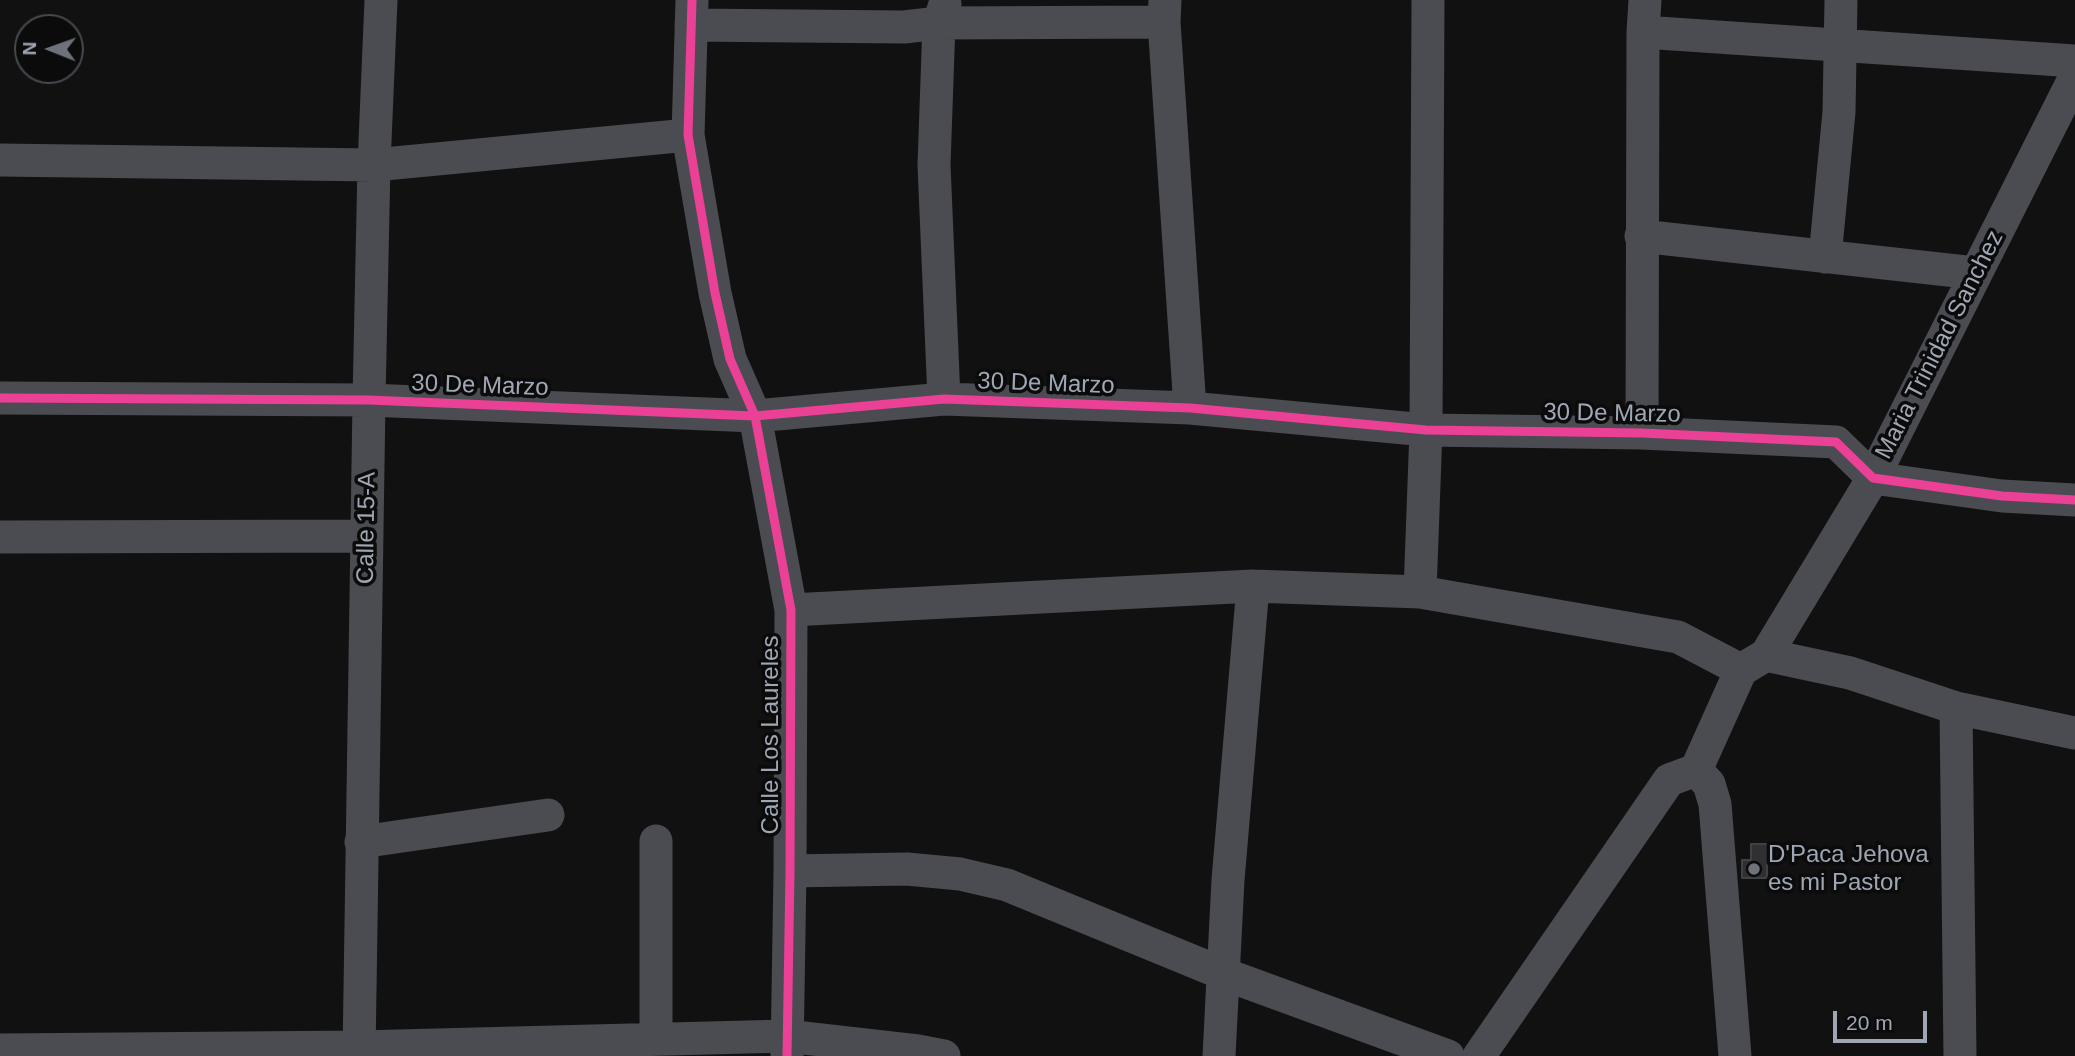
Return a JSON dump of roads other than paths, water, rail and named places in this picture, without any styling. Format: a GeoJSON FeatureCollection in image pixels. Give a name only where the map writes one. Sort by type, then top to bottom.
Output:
{"type":"FeatureCollection","features":[{"type":"Feature","properties":{"kind":"street","name":"Calle 15-A"},"geometry":{"type":"LineString","coordinates":[[359,1052],[369,401],[381,0]]}},
{"type":"Feature","properties":{"kind":"street"},"geometry":{"type":"LineString","coordinates":[[1420,592],[1426,430],[1428,0]]}},
{"type":"Feature","properties":{"kind":"street"},"geometry":{"type":"LineString","coordinates":[[1825,257],[1839,112],[1841,0]]}},
{"type":"Feature","properties":{"kind":"street"},"geometry":{"type":"LineString","coordinates":[[943,11],[934,165],[944,399]]}},
{"type":"Feature","properties":{"kind":"street"},"geometry":{"type":"LineString","coordinates":[[691,12],[904,27],[943,11],[1165,11],[1190,408]]}},
{"type":"Feature","properties":{"kind":"street","name":"Calle Los Laureles"},"geometry":{"type":"LineString","coordinates":[[691,12],[688,135],[715,293],[730,359],[755,416],[791,610],[787,1046]]}},
{"type":"Feature","properties":{"kind":"street"},"geometry":{"type":"LineString","coordinates":[[1642,433],[1644,16],[1839,46],[2075,61]]}},
{"type":"Feature","properties":{"kind":"street","name":"Maria Trinidad Sanchez"},"geometry":{"type":"LineString","coordinates":[[1696,770],[1754,663],[1873,478],[2075,77]]}},
{"type":"Feature","properties":{"kind":"street"},"geometry":{"type":"LineString","coordinates":[[0,160],[374,165],[688,135]]}},
{"type":"Feature","properties":{"kind":"street"},"geometry":{"type":"LineString","coordinates":[[1642,236],[1975,273]]}},
{"type":"Feature","properties":{"kind":"street","name":"30 De Marzo"},"geometry":{"type":"LineString","coordinates":[[0,398],[369,401],[755,416],[944,399],[1190,408],[1426,430],[1642,433],[1836,442],[1873,478]]}},
{"type":"Feature","properties":{"kind":"street"},"geometry":{"type":"LineString","coordinates":[[1873,478],[2003,496],[2075,500]]}},
{"type":"Feature","properties":{"kind":"street"},"geometry":{"type":"LineString","coordinates":[[0,537],[367,537]]}},
{"type":"Feature","properties":{"kind":"street"},"geometry":{"type":"LineString","coordinates":[[791,610],[1253,586],[1420,592],[1678,637],[1754,663],[1850,673],[1956,708],[2075,733]]}},
{"type":"Feature","properties":{"kind":"street"},"geometry":{"type":"LineString","coordinates":[[1219,1056],[1228,880],[1253,586]]}},
{"type":"Feature","properties":{"kind":"street"},"geometry":{"type":"LineString","coordinates":[[1956,708],[1960,1056]]}},
{"type":"Feature","properties":{"kind":"street"},"geometry":{"type":"LineString","coordinates":[[1479,1056],[1669,780],[1696,770],[1709,784],[1715,804],[1735,1056]]}},
{"type":"Feature","properties":{"kind":"street"},"geometry":{"type":"LineString","coordinates":[[361,842],[548,815]]}},
{"type":"Feature","properties":{"kind":"street"},"geometry":{"type":"LineString","coordinates":[[656,841],[656,1039]]}},
{"type":"Feature","properties":{"kind":"street"},"geometry":{"type":"LineString","coordinates":[[790,871],[907,869],[960,874],[1007,885],[1224,974],[1448,1056]]}},
{"type":"Feature","properties":{"kind":"street"},"geometry":{"type":"LineString","coordinates":[[0,1050],[359,1052],[656,1039],[918,1051],[944,1056]]}},
{"type":"Feature","properties":{"kind":"place","name":"D'Paca Jehova es mi Pastor"},"geometry":{"type":"Point","coordinates":[1754,869]}}]}
